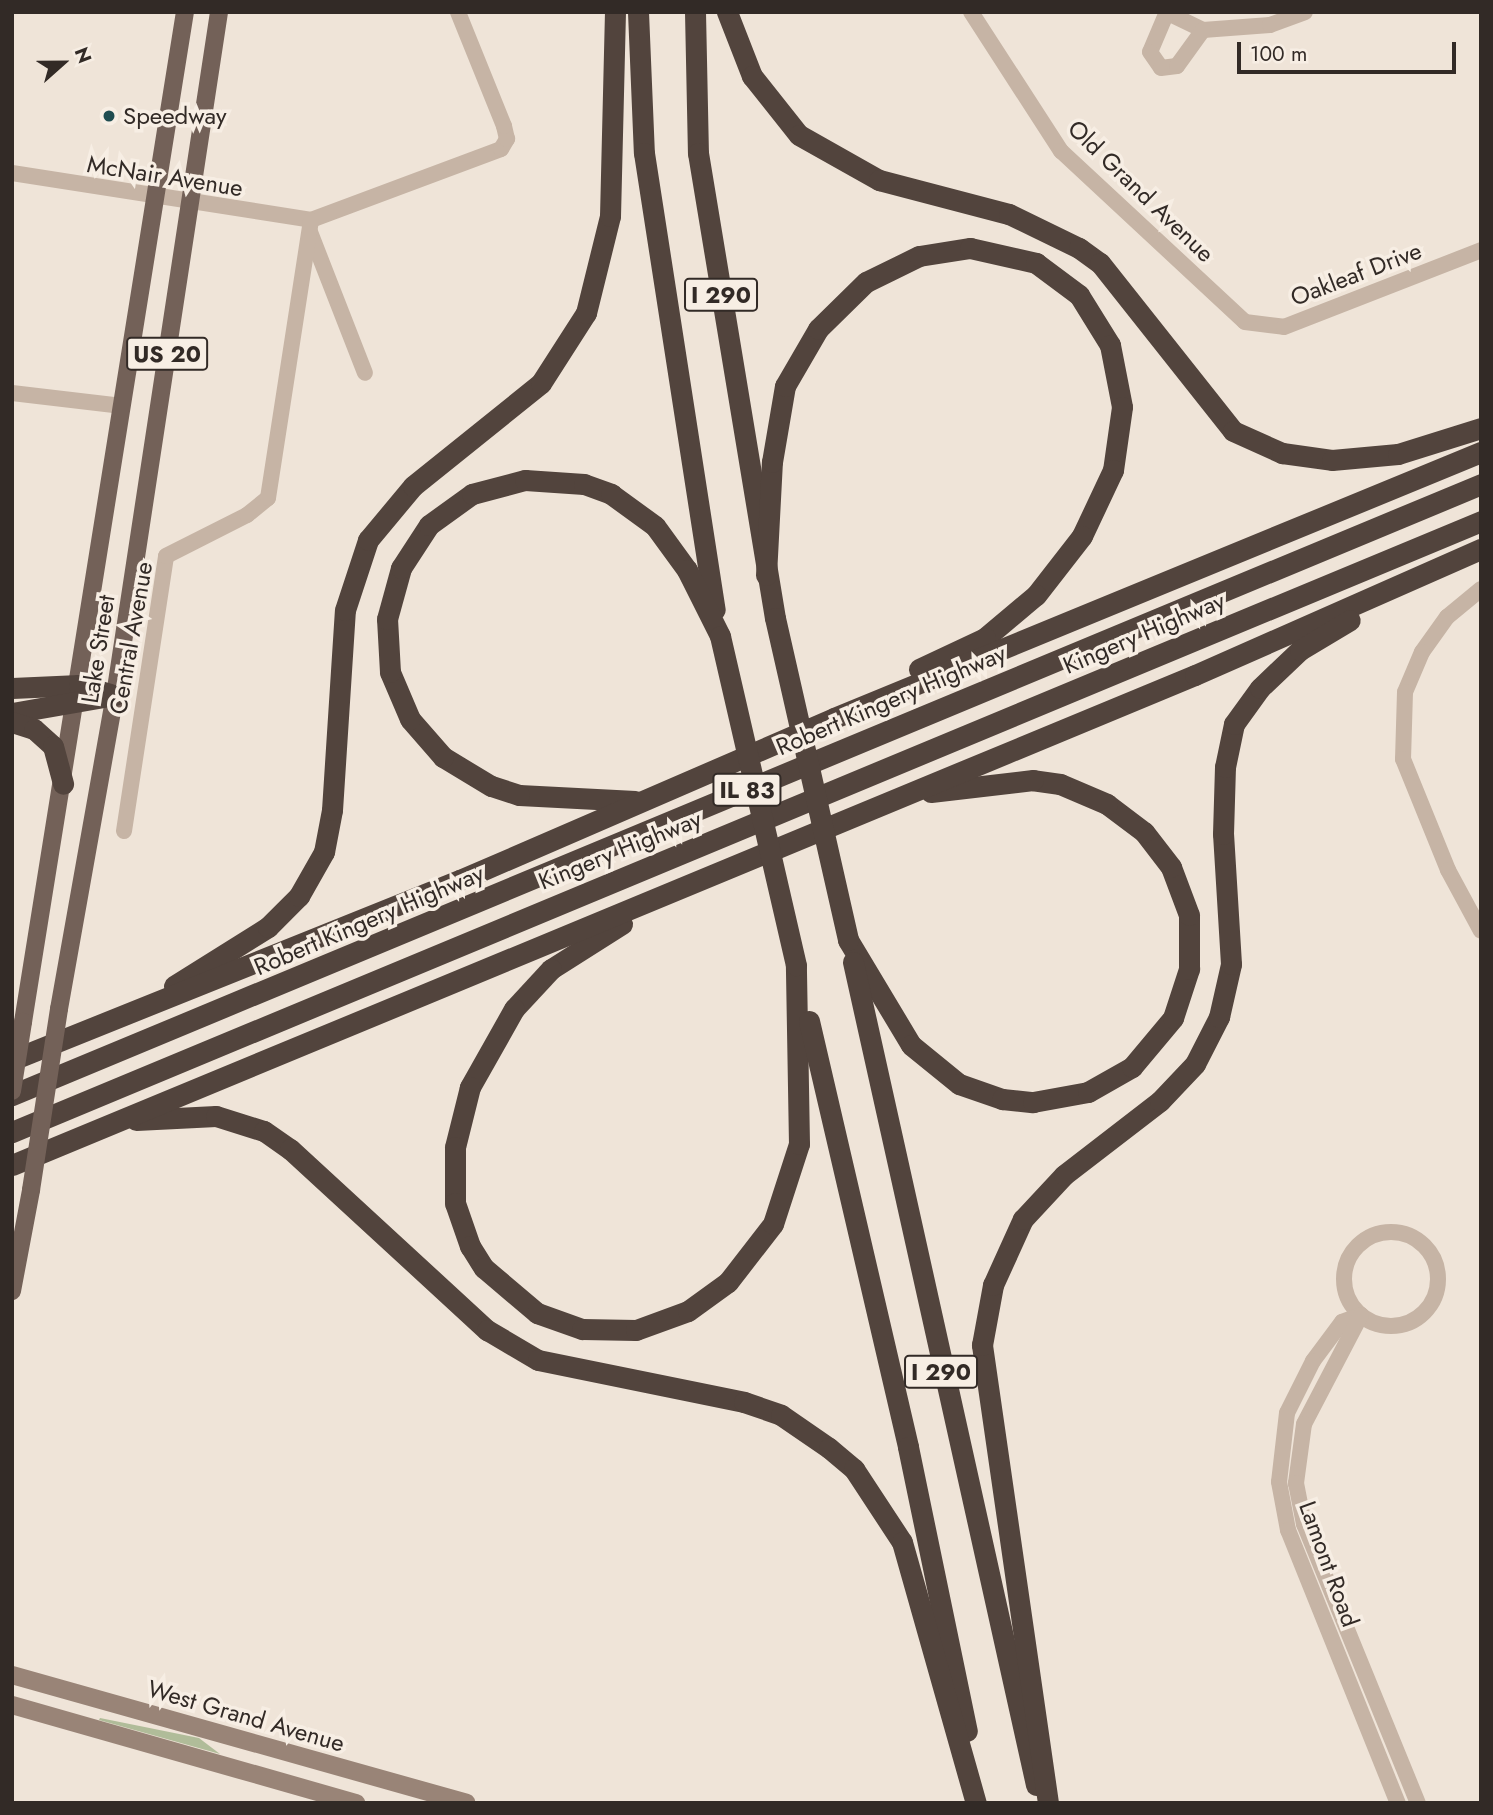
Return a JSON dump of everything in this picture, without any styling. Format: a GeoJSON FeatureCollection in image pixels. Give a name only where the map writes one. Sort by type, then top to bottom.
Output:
{"type":"FeatureCollection","features":[{"type":"Feature","properties":{"kind":"highway"},"geometry":{"type":"LineString","coordinates":[[118,1021],[268,927],[313,874],[332,810],[345,610],[368,540],[413,486],[541,383],[574,337],[595,286],[610,216],[615,12]]}},
{"type":"Feature","properties":{"kind":"highway","name":"I 290"},"geometry":{"type":"LineString","coordinates":[[638,12],[644,153],[720,636],[908,1447],[979,1803]]}},
{"type":"Feature","properties":{"kind":"highway","name":"I 290"},"geometry":{"type":"LineString","coordinates":[[695,12],[698,153],[766,575],[1040,1803]]}},
{"type":"Feature","properties":{"kind":"highway"},"geometry":{"type":"LineString","coordinates":[[727,12],[752,76],[799,135],[879,180],[1009,214],[1080,248],[1100,264],[1212,410],[1258,444],[1306,458],[1371,458],[1427,447],[1481,428]]}},
{"type":"Feature","properties":{"kind":"highway"},"geometry":{"type":"LineString","coordinates":[[766,575],[772,463],[785,386],[818,329],[860,287],[919,256],[970,248],[1036,263],[1079,295],[1110,345],[1122,407],[1112,470],[1095,514],[1060,570],[1014,616],[985,638],[834,718]]}},
{"type":"Feature","properties":{"kind":"highway"},"geometry":{"type":"LineString","coordinates":[[12,1060],[118,1021],[645,801],[834,718],[1481,452]]}},
{"type":"Feature","properties":{"kind":"highway"},"geometry":{"type":"LineString","coordinates":[[645,801],[519,795],[491,786],[443,757],[410,719],[390,673],[387,619],[401,568],[429,525],[472,494],[525,480],[584,484],[611,494],[655,526],[687,570],[720,636]]}},
{"type":"Feature","properties":{"kind":"highway","name":"Robert Kingery Highway"},"geometry":{"type":"LineString","coordinates":[[12,1093],[1481,484]]}},
{"type":"Feature","properties":{"kind":"highway","name":"Kingery Highway"},"geometry":{"type":"LineString","coordinates":[[12,1132],[1481,521]]}},
{"type":"Feature","properties":{"kind":"highway"},"geometry":{"type":"LineString","coordinates":[[12,1166],[894,798],[1481,549]]}},
{"type":"Feature","properties":{"kind":"highway"},"geometry":{"type":"LineString","coordinates":[[1048,1803],[982,1345],[993,1285],[1023,1219],[1064,1175],[1160,1101],[1195,1064],[1219,1017],[1231,964],[1223,834],[1225,767],[1234,724],[1260,688],[1300,650],[1360,614],[1481,561]]}},
{"type":"Feature","properties":{"kind":"highway"},"geometry":{"type":"LineString","coordinates":[[12,688],[115,695]]}},
{"type":"Feature","properties":{"kind":"highway"},"geometry":{"type":"LineString","coordinates":[[12,713],[78,694]]}},
{"type":"Feature","properties":{"kind":"highway"},"geometry":{"type":"LineString","coordinates":[[12,722],[34,729],[52,746],[63,784]]}},
{"type":"Feature","properties":{"kind":"highway"},"geometry":{"type":"LineString","coordinates":[[848,940],[911,1045],[959,1084],[1002,1099],[1059,1100],[1112,1080],[1160,1038],[1183,997],[1192,945],[1181,890],[1160,849],[1126,816],[1083,792],[1033,780],[894,798]]}},
{"type":"Feature","properties":{"kind":"highway"},"geometry":{"type":"LineString","coordinates":[[738,862],[575,951],[530,989],[485,1054],[459,1128],[454,1187],[470,1246],[500,1286],[556,1322],[614,1333],[650,1326],[688,1311],[741,1268],[773,1224],[799,1144],[796,965]]}},
{"type":"Feature","properties":{"kind":"highway"},"geometry":{"type":"LineString","coordinates":[[117,1122],[216,1116],[264,1131],[290,1149],[487,1330],[538,1360],[744,1402],[780,1415],[829,1448],[854,1469],[902,1542],[957,1752],[979,1803]]}},
{"type":"Feature","properties":{"kind":"main road","name":"Lake Street"},"geometry":{"type":"LineString","coordinates":[[12,1093],[78,694],[153,197],[185,12]]}},
{"type":"Feature","properties":{"kind":"main road","name":"Lake Street"},"geometry":{"type":"LineString","coordinates":[[12,1291],[115,695],[219,12]]}},
{"type":"Feature","properties":{"kind":"main road","name":"West Grand Avenue"},"geometry":{"type":"LineString","coordinates":[[12,1675],[466,1803]]}},
{"type":"Feature","properties":{"kind":"main road"},"geometry":{"type":"LineString","coordinates":[[12,1705],[356,1803]]}},
{"type":"Feature","properties":{"kind":"street"},"geometry":{"type":"LineString","coordinates":[[365,373],[310,226],[480,159],[507,139],[458,12]]}},
{"type":"Feature","properties":{"kind":"street","name":"Old Grand Avenue"},"geometry":{"type":"LineString","coordinates":[[971,12],[1061,151],[1245,322]]}},
{"type":"Feature","properties":{"kind":"street"},"geometry":{"type":"LineString","coordinates":[[1203,30],[1177,66],[1161,68],[1150,52],[1167,12],[1203,30],[1270,25],[1306,12]]}},
{"type":"Feature","properties":{"kind":"street","name":"McNair Avenue"},"geometry":{"type":"LineString","coordinates":[[12,173],[189,202],[310,226]]}},
{"type":"Feature","properties":{"kind":"street","name":"Central Avenue"},"geometry":{"type":"LineString","coordinates":[[124,831],[166,556],[247,515],[268,498],[310,226]]}},
{"type":"Feature","properties":{"kind":"street","name":"Oakleaf Drive"},"geometry":{"type":"LineString","coordinates":[[1245,322],[1284,327],[1481,250]]}},
{"type":"Feature","properties":{"kind":"street"},"geometry":{"type":"LineString","coordinates":[[12,393],[122,406]]}},
{"type":"Feature","properties":{"kind":"street"},"geometry":{"type":"LineString","coordinates":[[1481,589],[1447,617],[1422,652],[1405,692],[1403,760],[1448,870],[1481,931]]}},
{"type":"Feature","properties":{"kind":"street"},"geometry":{"type":"LineString","coordinates":[[1377,1234],[1418,1240],[1438,1275],[1432,1304],[1421,1316],[1399,1325],[1375,1324],[1361,1315],[1346,1292],[1353,1252],[1377,1234]]}},
{"type":"Feature","properties":{"kind":"street","name":"Lamont Road"},"geometry":{"type":"LineString","coordinates":[[1361,1315],[1342,1322],[1287,1413],[1279,1482],[1288,1530],[1398,1803]]}},
{"type":"Feature","properties":{"kind":"street","name":"Lamont Road"},"geometry":{"type":"LineString","coordinates":[[1361,1315],[1304,1424],[1296,1483],[1304,1524],[1418,1803]]}},
{"type":"Feature","properties":{"kind":"green space"},"geometry":{"type":"Polygon","coordinates":[[[100,1718],[199,1738],[220,1754],[99,1720],[100,1718]]]}},
{"type":"Feature","properties":{"kind":"place","name":"Speedway"},"geometry":{"type":"Point","coordinates":[109,116]}}]}
